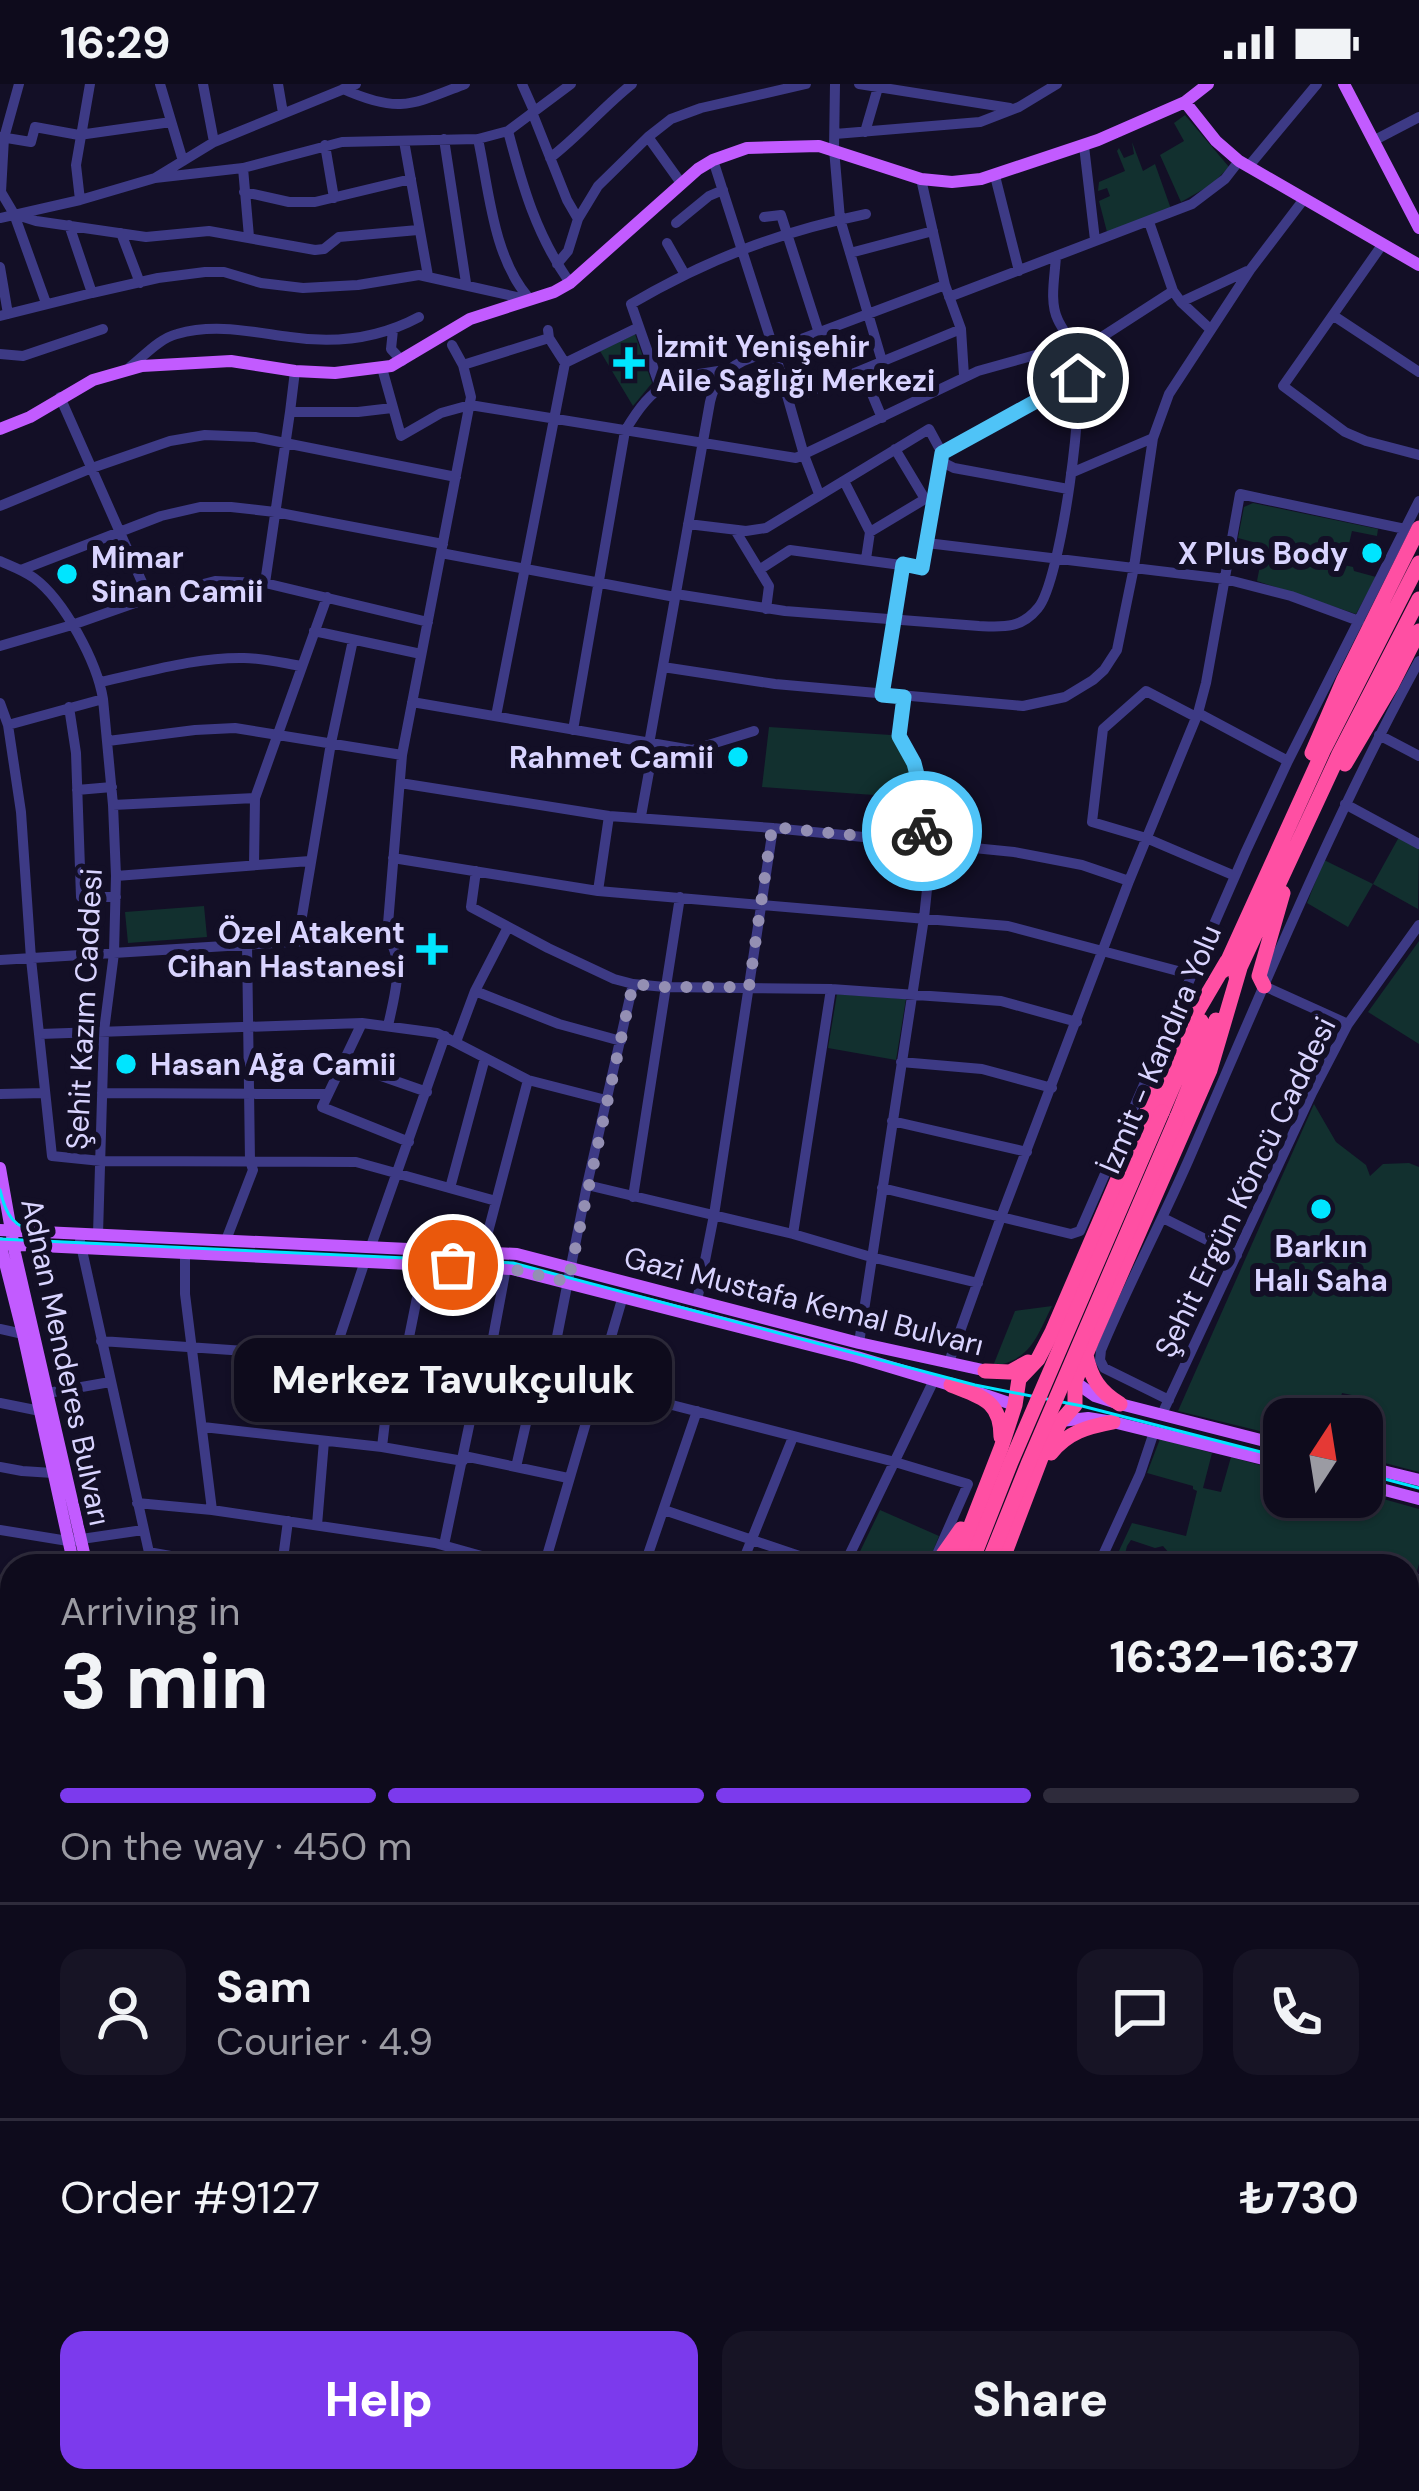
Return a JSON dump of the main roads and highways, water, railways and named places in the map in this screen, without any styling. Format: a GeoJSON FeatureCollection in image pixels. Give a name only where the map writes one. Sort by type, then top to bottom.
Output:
{"type":"FeatureCollection","features":[{"type":"Feature","properties":{"kind":"highway"},"geometry":{"type":"LineString","coordinates":[[1264,986],[1260,969],[1286,848],[1318,737],[1412,529]]}},
{"type":"Feature","properties":{"kind":"highway","name":"İzmit - Kandıra Yolu"},"geometry":{"type":"LineString","coordinates":[[975,1554],[1011,1462],[1233,965],[1419,563]]}},
{"type":"Feature","properties":{"kind":"highway","name":"İzmit - Kandıra Yolu"},"geometry":{"type":"LineString","coordinates":[[1286,848],[1419,599]]}},
{"type":"Feature","properties":{"kind":"highway"},"geometry":{"type":"LineString","coordinates":[[1286,848],[1391,686],[1419,631]]}},
{"type":"Feature","properties":{"kind":"highway"},"geometry":{"type":"LineString","coordinates":[[959,1554],[1015,1405],[1016,1389],[1050,1337],[1170,1058],[1233,965]]}},
{"type":"Feature","properties":{"kind":"highway"},"geometry":{"type":"LineString","coordinates":[[1075,1382],[1210,1070],[1233,965]]}},
{"type":"Feature","properties":{"kind":"highway","name":"İzmit - Kandıra Yolu"},"geometry":{"type":"LineString","coordinates":[[992,1554],[1169,1114]]}},
{"type":"Feature","properties":{"kind":"highway"},"geometry":{"type":"LineString","coordinates":[[1050,1337],[1055,1348],[1072,1356],[1089,1348]]}},
{"type":"Feature","properties":{"kind":"highway"},"geometry":{"type":"LineString","coordinates":[[985,1371],[1015,1370],[1050,1337]]}},
{"type":"Feature","properties":{"kind":"highway"},"geometry":{"type":"LineString","coordinates":[[1089,1348],[1094,1381],[1120,1404]]}},
{"type":"Feature","properties":{"kind":"highway"},"geometry":{"type":"LineString","coordinates":[[1004,1554],[1041,1458],[1075,1405],[1077,1392],[1068,1374],[1054,1366],[1040,1365],[1024,1373]]}},
{"type":"Feature","properties":{"kind":"highway"},"geometry":{"type":"LineString","coordinates":[[942,1383],[993,1406],[1000,1420],[1001,1445]]}},
{"type":"Feature","properties":{"kind":"highway"},"geometry":{"type":"LineString","coordinates":[[1015,1405],[1037,1423],[1061,1421]]}},
{"type":"Feature","properties":{"kind":"highway"},"geometry":{"type":"LineString","coordinates":[[1032,1480],[1064,1438],[1113,1422]]}},
{"type":"Feature","properties":{"kind":"highway"},"geometry":{"type":"LineString","coordinates":[[1001,1445],[1011,1435],[1027,1433],[1038,1441],[1041,1458]]}},
{"type":"Feature","properties":{"kind":"highway"},"geometry":{"type":"LineString","coordinates":[[943,1554],[974,1512]]}},
{"type":"Feature","properties":{"kind":"main road"},"geometry":{"type":"LineString","coordinates":[[0,429],[92,380],[128,368],[208,361],[335,373],[402,361],[470,320],[570,283],[681,183],[713,160],[748,148],[834,149],[921,179],[966,182],[1084,146],[1185,102],[1208,84]]}},
{"type":"Feature","properties":{"kind":"main road"},"geometry":{"type":"LineString","coordinates":[[1343,84],[1419,228]]}},
{"type":"Feature","properties":{"kind":"main road"},"geometry":{"type":"LineString","coordinates":[[1185,102],[1216,141],[1244,164],[1419,266]]}},
{"type":"Feature","properties":{"kind":"main road","name":"Adnan Menderes Bulvarı"},"geometry":{"type":"LineString","coordinates":[[0,1168],[4,1239],[23,1334],[42,1394],[40,1412],[53,1473],[81,1554]]}},
{"type":"Feature","properties":{"kind":"main road","name":"Gazi Mustafa Kemal Bulvarı"},"geometry":{"type":"LineString","coordinates":[[80,1240],[98,1234],[517,1254],[623,1296],[1015,1405]]}},
{"type":"Feature","properties":{"kind":"main road","name":"Adnan Menderes Bulvarı"},"geometry":{"type":"LineString","coordinates":[[4,1239],[74,1554]]}},
{"type":"Feature","properties":{"kind":"main road","name":"Gazi Mustafa Kemal Bulvarı"},"geometry":{"type":"LineString","coordinates":[[4,1239],[80,1240],[185,1252],[569,1275],[985,1371],[1010,1376],[1024,1373]]}},
{"type":"Feature","properties":{"kind":"main road"},"geometry":{"type":"LineString","coordinates":[[1075,1382],[1095,1396],[1120,1404],[1263,1440]]}},
{"type":"Feature","properties":{"kind":"main road"},"geometry":{"type":"LineString","coordinates":[[1061,1421],[1113,1422],[1263,1459]]}},
{"type":"Feature","properties":{"kind":"main road"},"geometry":{"type":"LineString","coordinates":[[1383,1471],[1419,1480]]}},
{"type":"Feature","properties":{"kind":"main road"},"geometry":{"type":"LineString","coordinates":[[1383,1490],[1419,1499]]}},
{"type":"Feature","properties":{"kind":"tram line"},"geometry":{"type":"LineString","coordinates":[[0,1190],[12,1219],[40,1233]]}},
{"type":"Feature","properties":{"kind":"tram line"},"geometry":{"type":"LineString","coordinates":[[0,1239],[513,1263],[975,1385],[1082,1406],[1263,1453]]}},
{"type":"Feature","properties":{"kind":"tram line"},"geometry":{"type":"LineString","coordinates":[[1383,1479],[1419,1488]]}},
{"type":"Feature","properties":{"kind":"place","name":"İzmit Yenişehir Aile Sağlığı Merkezi"},"geometry":{"type":"Point","coordinates":[629,363]}},
{"type":"Feature","properties":{"kind":"place","name":"X Plus Body"},"geometry":{"type":"Point","coordinates":[1372,553]}},
{"type":"Feature","properties":{"kind":"place","name":"Mimar Sinan Camii"},"geometry":{"type":"Point","coordinates":[67,574]}},
{"type":"Feature","properties":{"kind":"place","name":"Rahmet Camii"},"geometry":{"type":"Point","coordinates":[738,757]}},
{"type":"Feature","properties":{"kind":"place","name":"Özel Atakent Cihan Hastanesi"},"geometry":{"type":"Point","coordinates":[432,949]}},
{"type":"Feature","properties":{"kind":"place","name":"Hasan Ağa Camii"},"geometry":{"type":"Point","coordinates":[126,1064]}},
{"type":"Feature","properties":{"kind":"place","name":"Barkın Halı Saha"},"geometry":{"type":"Point","coordinates":[1321,1209]}},
{"type":"Feature","properties":{"kind":"place","name":"Merkez Tavukçuluk"},"geometry":{"type":"Point","coordinates":[453,1265]}}]}
